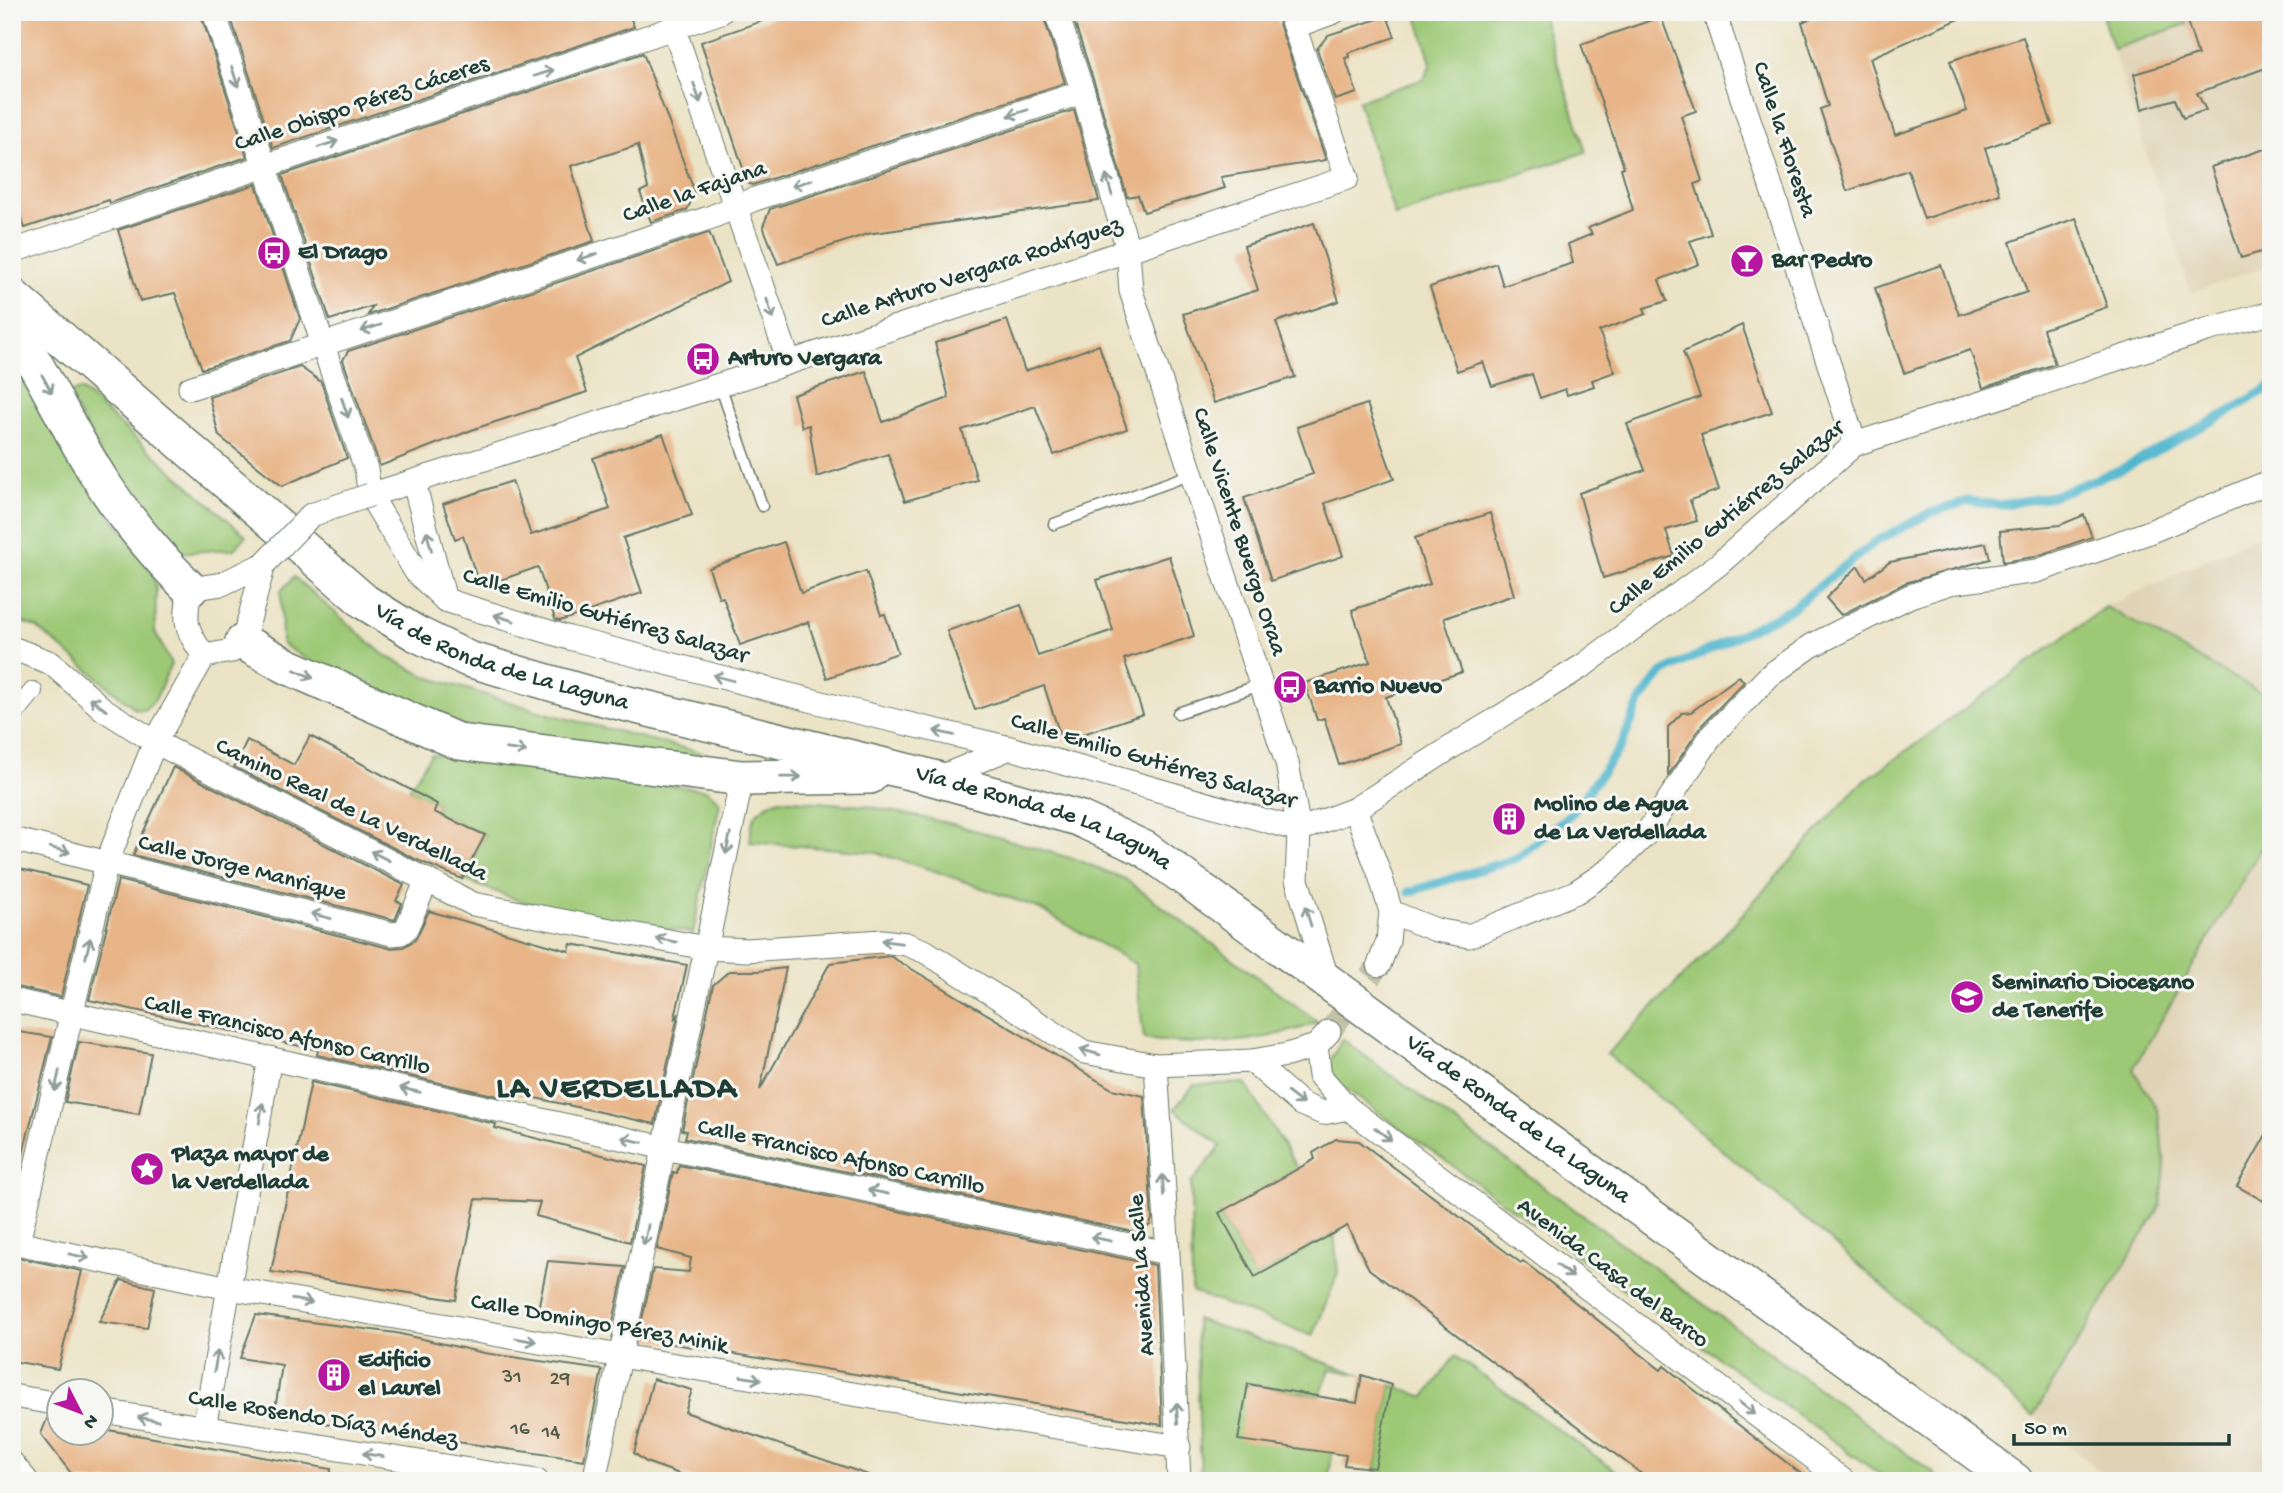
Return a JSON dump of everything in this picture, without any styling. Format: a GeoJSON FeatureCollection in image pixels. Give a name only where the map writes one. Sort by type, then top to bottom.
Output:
{"type":"FeatureCollection","features":[{"type":"Feature","properties":{"kind":"main road","name":"Vía de Ronda de La Laguna"},"geometry":{"type":"LineString","coordinates":[[12,296],[365,602],[415,633],[468,659],[596,696],[929,777],[1078,818],[1144,849],[2015,1481]]}},
{"type":"Feature","properties":{"kind":"main road"},"geometry":{"type":"LineString","coordinates":[[12,326],[104,486],[164,564],[190,589]]}},
{"type":"Feature","properties":{"kind":"main road"},"geometry":{"type":"LineString","coordinates":[[243,642],[287,666],[459,743],[742,778],[929,777]]}},
{"type":"Feature","properties":{"kind":"street","name":"Calle Emilio Gutiérrez Salazar"},"geometry":{"type":"LineString","coordinates":[[214,12],[366,469],[370,495],[416,572],[445,600],[569,638],[836,707],[1010,748],[1299,830],[1355,809],[1584,666],[1719,564],[1855,444],[2206,330],[2271,313]]}},
{"type":"Feature","properties":{"kind":"street","name":"Calle Obispo Pérez Cáceres"},"geometry":{"type":"LineString","coordinates":[[19,249],[674,21],[721,12]]}},
{"type":"Feature","properties":{"kind":"street","name":"Calle Vicente Buergo Oraa"},"geometry":{"type":"LineString","coordinates":[[1056,12],[1083,92],[1128,250],[1131,291],[1287,762],[1299,830],[1297,880],[1328,981]]}},
{"type":"Feature","properties":{"kind":"street"},"geometry":{"type":"LineString","coordinates":[[1292,19],[1334,12]]}},
{"type":"Feature","properties":{"kind":"street","name":"Calle la Floresta"},"geometry":{"type":"LineString","coordinates":[[1714,12],[1855,444]]}},
{"type":"Feature","properties":{"kind":"street","name":"Calle Arturo Vergara Rodríguez"},"geometry":{"type":"LineString","coordinates":[[264,564],[311,515],[720,385],[1347,178],[1292,19]]}},
{"type":"Feature","properties":{"kind":"street"},"geometry":{"type":"LineString","coordinates":[[674,21],[789,362]]}},
{"type":"Feature","properties":{"kind":"street","name":"Calle la Fajana"},"geometry":{"type":"LineString","coordinates":[[190,388],[1083,92]]}},
{"type":"Feature","properties":{"kind":"street"},"geometry":{"type":"LineString","coordinates":[[1391,912],[1436,930],[1469,936],[1576,892],[1609,870],[1646,834],[1712,735],[1769,676],[1811,646],[1910,596],[1951,583],[2037,571],[2147,533],[2271,481]]}},
{"type":"Feature","properties":{"kind":"street"},"geometry":{"type":"LineString","coordinates":[[414,483],[445,600]]}},
{"type":"Feature","properties":{"kind":"street"},"geometry":{"type":"LineString","coordinates":[[204,656],[189,636],[185,614],[190,589],[222,584],[264,564]]}},
{"type":"Feature","properties":{"kind":"street"},"geometry":{"type":"LineString","coordinates":[[204,656],[232,651],[243,642],[264,564]]}},
{"type":"Feature","properties":{"kind":"street","name":"Camino Real de La Verdellada"},"geometry":{"type":"LineString","coordinates":[[12,648],[51,663],[103,709],[155,742],[474,904],[706,948],[747,950],[882,941],[906,944],[926,951],[1084,1052],[1156,1065],[1252,1061],[1287,1055],[1323,1039]]}},
{"type":"Feature","properties":{"kind":"street"},"geometry":{"type":"LineString","coordinates":[[15,1243],[107,862],[155,742],[204,656]]}},
{"type":"Feature","properties":{"kind":"street"},"geometry":{"type":"LineString","coordinates":[[12,717],[33,691]]}},
{"type":"Feature","properties":{"kind":"street"},"geometry":{"type":"LineString","coordinates":[[929,777],[1010,748]]}},
{"type":"Feature","properties":{"kind":"street"},"geometry":{"type":"LineString","coordinates":[[594,1481],[742,778]]}},
{"type":"Feature","properties":{"kind":"street"},"geometry":{"type":"LineString","coordinates":[[1355,809],[1391,912],[1388,941],[1379,965]]}},
{"type":"Feature","properties":{"kind":"street","name":"Calle Jorge Manrique"},"geometry":{"type":"LineString","coordinates":[[12,839],[392,934],[406,929],[427,880]]}},
{"type":"Feature","properties":{"kind":"street","name":"Calle Francisco Afonso Carrillo"},"geometry":{"type":"LineString","coordinates":[[12,1000],[665,1148],[1167,1253]]}},
{"type":"Feature","properties":{"kind":"street","name":"Avenida Casa del Barco"},"geometry":{"type":"LineString","coordinates":[[1323,1039],[1320,1076],[1348,1108],[1844,1481]]}},
{"type":"Feature","properties":{"kind":"street"},"geometry":{"type":"LineString","coordinates":[[204,1429],[270,1058]]}},
{"type":"Feature","properties":{"kind":"street"},"geometry":{"type":"LineString","coordinates":[[1252,1061],[1301,1104],[1323,1113],[1348,1108]]}},
{"type":"Feature","properties":{"kind":"street","name":"Avenida La Salle"},"geometry":{"type":"LineString","coordinates":[[1156,1065],[1179,1447],[1178,1481]]}},
{"type":"Feature","properties":{"kind":"street","name":"Calle Domingo Pérez Minik"},"geometry":{"type":"LineString","coordinates":[[15,1243],[229,1288],[620,1356],[1179,1447]]}},
{"type":"Feature","properties":{"kind":"street"},"geometry":{"type":"LineString","coordinates":[[12,1396],[46,1402]]}},
{"type":"Feature","properties":{"kind":"street","name":"Calle Rosendo Díaz Méndez"},"geometry":{"type":"LineString","coordinates":[[116,1413],[537,1481]]}},
{"type":"Feature","properties":{"kind":"street"},"geometry":{"type":"LineString","coordinates":[[12,1463],[27,1481]]}},
{"type":"Feature","properties":{"kind":"lane"},"geometry":{"type":"LineString","coordinates":[[720,385],[762,506]]}},
{"type":"Feature","properties":{"kind":"lane"},"geometry":{"type":"LineString","coordinates":[[1054,524],[1192,474]]}},
{"type":"Feature","properties":{"kind":"lane"},"geometry":{"type":"LineString","coordinates":[[1178,713],[1260,685]]}},
{"type":"Feature","properties":{"kind":"shaded area"},"geometry":{"type":"Polygon","coordinates":[[[2101,12],[2271,12],[2271,265],[2191,293],[2101,12]]]}},
{"type":"Feature","properties":{"kind":"shaded area","name":"Seminario Diocesano de Tenerife"},"geometry":{"type":"Polygon","coordinates":[[[2271,529],[2271,1481],[2117,1481],[2101,1473],[1832,1242],[1607,1054],[1719,940],[1859,785],[2106,607],[2271,529]]]}},
{"type":"Feature","properties":{"kind":"green space"},"geometry":{"type":"Polygon","coordinates":[[[1416,12],[1541,12],[1586,152],[1395,216],[1358,101],[1424,79],[1431,63],[1416,12]]]}},
{"type":"Feature","properties":{"kind":"green space"},"geometry":{"type":"Polygon","coordinates":[[[2101,12],[2183,12],[2187,24],[2113,49],[2101,12]]]}},
{"type":"Feature","properties":{"kind":"green space"},"geometry":{"type":"Polygon","coordinates":[[[12,361],[61,445],[153,574],[156,588],[155,632],[171,664],[155,700],[144,710],[136,709],[36,627],[12,619],[12,361]]]}},
{"type":"Feature","properties":{"kind":"green space"},"geometry":{"type":"Polygon","coordinates":[[[81,390],[246,536],[233,550],[177,552],[107,466],[67,393],[81,390]]]}},
{"type":"Feature","properties":{"kind":"green space"},"geometry":{"type":"Polygon","coordinates":[[[294,577],[384,655],[427,677],[549,714],[707,754],[701,761],[467,729],[327,672],[282,644],[281,591],[294,577]]]}},
{"type":"Feature","properties":{"kind":"green space","name":"Seminario Diocesano de Tenerife"},"geometry":{"type":"Polygon","coordinates":[[[2106,607],[2265,695],[2266,735],[2271,767],[2271,831],[2133,1069],[2158,1111],[2165,1164],[2161,1205],[2033,1416],[1832,1242],[1607,1054],[1719,940],[1859,785],[2106,607]]]}},
{"type":"Feature","properties":{"kind":"green space"},"geometry":{"type":"Polygon","coordinates":[[[431,754],[706,790],[720,802],[693,933],[523,902],[462,879],[485,835],[434,812],[437,804],[409,789],[431,754]]]}},
{"type":"Feature","properties":{"kind":"green space"},"geometry":{"type":"Polygon","coordinates":[[[779,799],[867,806],[953,824],[1077,860],[1125,879],[1318,1022],[1275,1035],[1232,1042],[1188,1043],[1144,1039],[1135,964],[1038,908],[932,870],[874,852],[750,842],[756,814],[779,799]]]}},
{"type":"Feature","properties":{"kind":"green space"},"geometry":{"type":"Polygon","coordinates":[[[1342,1039],[1935,1474],[1932,1481],[1889,1481],[1335,1081],[1329,1063],[1342,1039]]]}},
{"type":"Feature","properties":{"kind":"green space"},"geometry":{"type":"Polygon","coordinates":[[[1245,1083],[1298,1169],[1219,1214],[1255,1277],[1334,1233],[1338,1273],[1313,1336],[1192,1292],[1191,1183],[1221,1146],[1174,1109],[1194,1085],[1245,1083]]]}},
{"type":"Feature","properties":{"kind":"green space"},"geometry":{"type":"Polygon","coordinates":[[[1196,1319],[1362,1375],[1330,1369],[1320,1396],[1248,1384],[1332,1453],[1329,1476],[1362,1481],[1201,1481],[1196,1319]]]}},
{"type":"Feature","properties":{"kind":"green space"},"geometry":{"type":"Polygon","coordinates":[[[1455,1356],[1630,1481],[1373,1481],[1391,1385],[1425,1397],[1455,1356]]]}},
{"type":"Feature","properties":{"kind":"building"},"geometry":{"type":"Polygon","coordinates":[[[12,12],[200,12],[247,157],[25,228],[12,192],[12,12]]]}},
{"type":"Feature","properties":{"kind":"building"},"geometry":{"type":"Polygon","coordinates":[[[229,12],[628,12],[634,27],[273,148],[229,12]]]}},
{"type":"Feature","properties":{"kind":"building"},"geometry":{"type":"Polygon","coordinates":[[[788,12],[1042,12],[1065,83],[752,185],[748,183],[701,42],[788,12]]]}},
{"type":"Feature","properties":{"kind":"building"},"geometry":{"type":"Polygon","coordinates":[[[1071,12],[1275,12],[1326,160],[1221,177],[1225,188],[1144,212],[1138,195],[1127,197],[1071,12]]]}},
{"type":"Feature","properties":{"kind":"building"},"geometry":{"type":"Polygon","coordinates":[[[1826,12],[1975,12],[1870,58],[1895,135],[1967,111],[1950,61],[2023,37],[2052,125],[1985,148],[2000,194],[1924,219],[1908,170],[1847,191],[1820,109],[1828,106],[1802,22],[1826,12]]]}},
{"type":"Feature","properties":{"kind":"building"},"geometry":{"type":"Polygon","coordinates":[[[2184,12],[2271,12],[2271,66],[2197,93],[2206,110],[2183,118],[2175,99],[2142,109],[2134,74],[2198,55],[2184,12]]]}},
{"type":"Feature","properties":{"kind":"building"},"geometry":{"type":"Polygon","coordinates":[[[1387,16],[1395,37],[1348,53],[1349,57],[1345,58],[1357,93],[1335,100],[1317,49],[1328,35],[1387,16]]]}},
{"type":"Feature","properties":{"kind":"building"},"geometry":{"type":"Polygon","coordinates":[[[1661,17],[1696,111],[1681,116],[1702,181],[1695,184],[1711,234],[1690,241],[1699,264],[1659,280],[1667,301],[1644,308],[1646,314],[1599,331],[1615,372],[1592,380],[1594,386],[1567,395],[1565,389],[1540,398],[1532,374],[1492,386],[1483,362],[1457,371],[1430,287],[1496,263],[1503,286],[1573,263],[1568,244],[1592,234],[1588,228],[1633,210],[1621,168],[1624,167],[1581,44],[1661,17]]]}},
{"type":"Feature","properties":{"kind":"building"},"geometry":{"type":"Polygon","coordinates":[[[643,53],[695,193],[687,210],[651,222],[640,192],[648,188],[638,145],[571,166],[594,241],[368,315],[373,306],[330,320],[282,175],[643,53]]]}},
{"type":"Feature","properties":{"kind":"building"},"geometry":{"type":"Polygon","coordinates":[[[1074,110],[1099,201],[867,234],[778,264],[763,226],[770,209],[1074,110]]]}},
{"type":"Feature","properties":{"kind":"building"},"geometry":{"type":"Polygon","coordinates":[[[2271,147],[2271,249],[2241,258],[2211,167],[2271,147]]]}},
{"type":"Feature","properties":{"kind":"building"},"geometry":{"type":"Polygon","coordinates":[[[256,184],[300,319],[290,341],[202,369],[175,293],[140,301],[118,230],[256,184]]]}},
{"type":"Feature","properties":{"kind":"building"},"geometry":{"type":"Polygon","coordinates":[[[2076,218],[2107,307],[2043,329],[2055,364],[1983,388],[1970,350],[1904,373],[1875,288],[1941,265],[1959,315],[2027,292],[2010,242],[2076,218]]]}},
{"type":"Feature","properties":{"kind":"building"},"geometry":{"type":"Polygon","coordinates":[[[1314,223],[1339,301],[1276,322],[1295,377],[1214,403],[1183,314],[1258,290],[1244,246],[1314,223]]]}},
{"type":"Feature","properties":{"kind":"building"},"geometry":{"type":"Polygon","coordinates":[[[708,233],[728,282],[575,358],[587,392],[477,428],[380,466],[343,360],[348,351],[708,233]]]}},
{"type":"Feature","properties":{"kind":"building"},"geometry":{"type":"Polygon","coordinates":[[[1007,320],[1025,371],[1099,345],[1127,429],[1054,455],[1035,406],[962,430],[977,480],[905,501],[888,454],[817,477],[809,425],[802,427],[793,395],[866,371],[883,422],[949,398],[935,343],[1007,320]]]}},
{"type":"Feature","properties":{"kind":"building"},"geometry":{"type":"Polygon","coordinates":[[[1742,325],[1772,412],[1701,435],[1719,490],[1690,500],[1697,521],[1666,530],[1674,556],[1603,578],[1579,493],[1645,470],[1627,424],[1700,397],[1683,352],[1742,325]]]}},
{"type":"Feature","properties":{"kind":"building"},"geometry":{"type":"Polygon","coordinates":[[[300,367],[321,382],[347,458],[282,486],[219,436],[209,397],[300,367]]]}},
{"type":"Feature","properties":{"kind":"building"},"geometry":{"type":"Polygon","coordinates":[[[1367,404],[1394,479],[1325,503],[1343,556],[1271,581],[1244,498],[1313,474],[1297,427],[1367,404]]]}},
{"type":"Feature","properties":{"kind":"building"},"geometry":{"type":"Polygon","coordinates":[[[663,434],[692,515],[623,538],[642,593],[560,621],[555,619],[538,567],[480,587],[463,536],[455,539],[443,504],[512,481],[531,535],[610,509],[593,458],[663,434]]]}},
{"type":"Feature","properties":{"kind":"building"},"geometry":{"type":"Polygon","coordinates":[[[1490,513],[1514,595],[1444,618],[1462,672],[1386,697],[1401,744],[1339,765],[1324,718],[1317,720],[1305,683],[1370,662],[1352,610],[1430,584],[1415,538],[1490,513]]]}},
{"type":"Feature","properties":{"kind":"building"},"geometry":{"type":"Polygon","coordinates":[[[2084,515],[2092,537],[2034,557],[2003,562],[2000,531],[2060,525],[2084,515]]]}},
{"type":"Feature","properties":{"kind":"building"},"geometry":{"type":"Polygon","coordinates":[[[784,542],[801,593],[866,571],[898,653],[827,678],[808,622],[740,645],[723,597],[719,598],[709,568],[784,542]]]}},
{"type":"Feature","properties":{"kind":"building"},"geometry":{"type":"Polygon","coordinates":[[[1986,543],[1990,559],[1905,583],[1841,615],[1826,598],[1858,566],[1866,579],[1890,562],[1986,543]]]}},
{"type":"Feature","properties":{"kind":"building"},"geometry":{"type":"Polygon","coordinates":[[[1169,556],[1194,636],[1124,659],[1143,714],[1062,741],[1044,686],[975,710],[947,631],[1021,605],[1038,656],[1113,630],[1097,580],[1169,556]]]}},
{"type":"Feature","properties":{"kind":"building"},"geometry":{"type":"Polygon","coordinates":[[[1739,676],[1744,682],[1702,725],[1668,776],[1668,727],[1682,713],[1691,712],[1739,676]]]}},
{"type":"Feature","properties":{"kind":"building"},"geometry":{"type":"Polygon","coordinates":[[[310,736],[437,804],[434,812],[485,835],[462,879],[415,859],[234,767],[247,740],[294,765],[310,736]]]}},
{"type":"Feature","properties":{"kind":"building"},"geometry":{"type":"Polygon","coordinates":[[[173,767],[404,885],[396,901],[402,903],[395,920],[133,855],[173,767]]]}},
{"type":"Feature","properties":{"kind":"building"},"geometry":{"type":"Polygon","coordinates":[[[12,867],[87,885],[61,997],[12,986],[12,867]]]}},
{"type":"Feature","properties":{"kind":"building"},"geometry":{"type":"Polygon","coordinates":[[[118,880],[389,948],[403,947],[415,940],[429,911],[569,951],[571,944],[687,965],[655,1124],[503,1091],[502,1097],[317,1055],[318,1050],[89,1000],[118,880]]]}},
{"type":"Feature","properties":{"kind":"building"},"geometry":{"type":"Polygon","coordinates":[[[890,956],[1112,1089],[1144,1096],[1152,1219],[1150,1225],[1139,1233],[685,1138],[687,1131],[682,1130],[713,985],[729,971],[786,968],[760,1090],[830,963],[890,956]]]}},
{"type":"Feature","properties":{"kind":"building"},"geometry":{"type":"Polygon","coordinates":[[[12,1031],[52,1037],[19,1170],[12,1169],[12,1031]]]}},
{"type":"Feature","properties":{"kind":"building"},"geometry":{"type":"Polygon","coordinates":[[[79,1042],[151,1053],[139,1114],[65,1102],[79,1042]]]}},
{"type":"Feature","properties":{"kind":"building"},"geometry":{"type":"Polygon","coordinates":[[[311,1082],[496,1124],[495,1128],[646,1166],[630,1242],[536,1216],[540,1202],[476,1199],[456,1300],[271,1272],[311,1082]]]}},
{"type":"Feature","properties":{"kind":"building"},"geometry":{"type":"Polygon","coordinates":[[[2271,1126],[2271,1205],[2237,1186],[2271,1126]]]}},
{"type":"Feature","properties":{"kind":"building"},"geometry":{"type":"Polygon","coordinates":[[[1336,1139],[1359,1141],[1521,1263],[1523,1261],[1661,1370],[1664,1366],[1810,1481],[1651,1481],[1369,1269],[1347,1226],[1255,1277],[1219,1213],[1315,1159],[1313,1153],[1336,1139]]]}},
{"type":"Feature","properties":{"kind":"building"},"geometry":{"type":"Polygon","coordinates":[[[679,1165],[1155,1265],[1162,1425],[638,1338],[653,1269],[689,1272],[691,1258],[657,1249],[673,1172],[677,1173],[679,1165]]]}},
{"type":"Feature","properties":{"kind":"building"},"geometry":{"type":"Polygon","coordinates":[[[12,1256],[82,1271],[58,1369],[12,1361],[12,1256]]]}},
{"type":"Feature","properties":{"kind":"building"},"geometry":{"type":"Polygon","coordinates":[[[548,1261],[625,1267],[611,1331],[537,1314],[548,1261]]]}},
{"type":"Feature","properties":{"kind":"building"},"geometry":{"type":"Polygon","coordinates":[[[121,1280],[155,1288],[147,1328],[99,1322],[121,1280]]]}},
{"type":"Feature","properties":{"kind":"building"},"geometry":{"type":"Polygon","coordinates":[[[256,1315],[396,1333],[484,1353],[602,1370],[584,1460],[274,1416],[282,1365],[240,1358],[256,1315]]]}},
{"type":"Feature","properties":{"kind":"building"},"geometry":{"type":"Polygon","coordinates":[[[1362,1375],[1391,1385],[1375,1468],[1344,1465],[1346,1455],[1238,1440],[1248,1384],[1357,1403],[1362,1375]]]}},
{"type":"Feature","properties":{"kind":"building"},"geometry":{"type":"Polygon","coordinates":[[[653,1379],[692,1390],[685,1412],[874,1477],[874,1481],[699,1481],[646,1462],[634,1453],[653,1379]]]}},
{"type":"Feature","properties":{"kind":"building"},"geometry":{"type":"Polygon","coordinates":[[[46,1422],[46,1441],[41,1434],[46,1422]]]}},
{"type":"Feature","properties":{"kind":"building"},"geometry":{"type":"Polygon","coordinates":[[[116,1431],[331,1469],[330,1481],[77,1481],[52,1448],[116,1448],[116,1431]]]}},
{"type":"Feature","properties":{"kind":"waterway"},"geometry":{"type":"LineString","coordinates":[[1409,892],[1517,858],[1574,811],[1621,746],[1640,701],[1662,673],[1791,609],[1875,542],[1930,513],[1968,501],[1999,505],[2052,496],[2120,470],[2231,411],[2271,386]]}},
{"type":"Feature","properties":{"kind":"tunnel"},"geometry":{"type":"LineString","coordinates":[[1329,1032],[1379,965]]}},
{"type":"Feature","properties":{"kind":"place","name":"El Drago"},"geometry":{"type":"Point","coordinates":[274,253]}},
{"type":"Feature","properties":{"kind":"place","name":"Bar Pedro"},"geometry":{"type":"Point","coordinates":[1747,261]}},
{"type":"Feature","properties":{"kind":"place","name":"Arturo Vergara"},"geometry":{"type":"Point","coordinates":[703,359]}},
{"type":"Feature","properties":{"kind":"place","name":"Barrio Nuevo"},"geometry":{"type":"Point","coordinates":[1290,687]}},
{"type":"Feature","properties":{"kind":"place","name":"Molino de Agua de La Verdellada"},"geometry":{"type":"Point","coordinates":[1509,819]}},
{"type":"Feature","properties":{"kind":"place","name":"Seminario Diocesano de Tenerife"},"geometry":{"type":"Point","coordinates":[1967,997]}},
{"type":"Feature","properties":{"kind":"place","name":"Plaza mayor de la Verdellada"},"geometry":{"type":"Point","coordinates":[147,1169]}},
{"type":"Feature","properties":{"kind":"place","name":"Edificio el Laurel"},"geometry":{"type":"Point","coordinates":[334,1375]}},
{"type":"Feature","properties":{"kind":"district","name":"LA VERDELLADA"},"geometry":{"type":"Point","coordinates":[617,1090]}}]}
